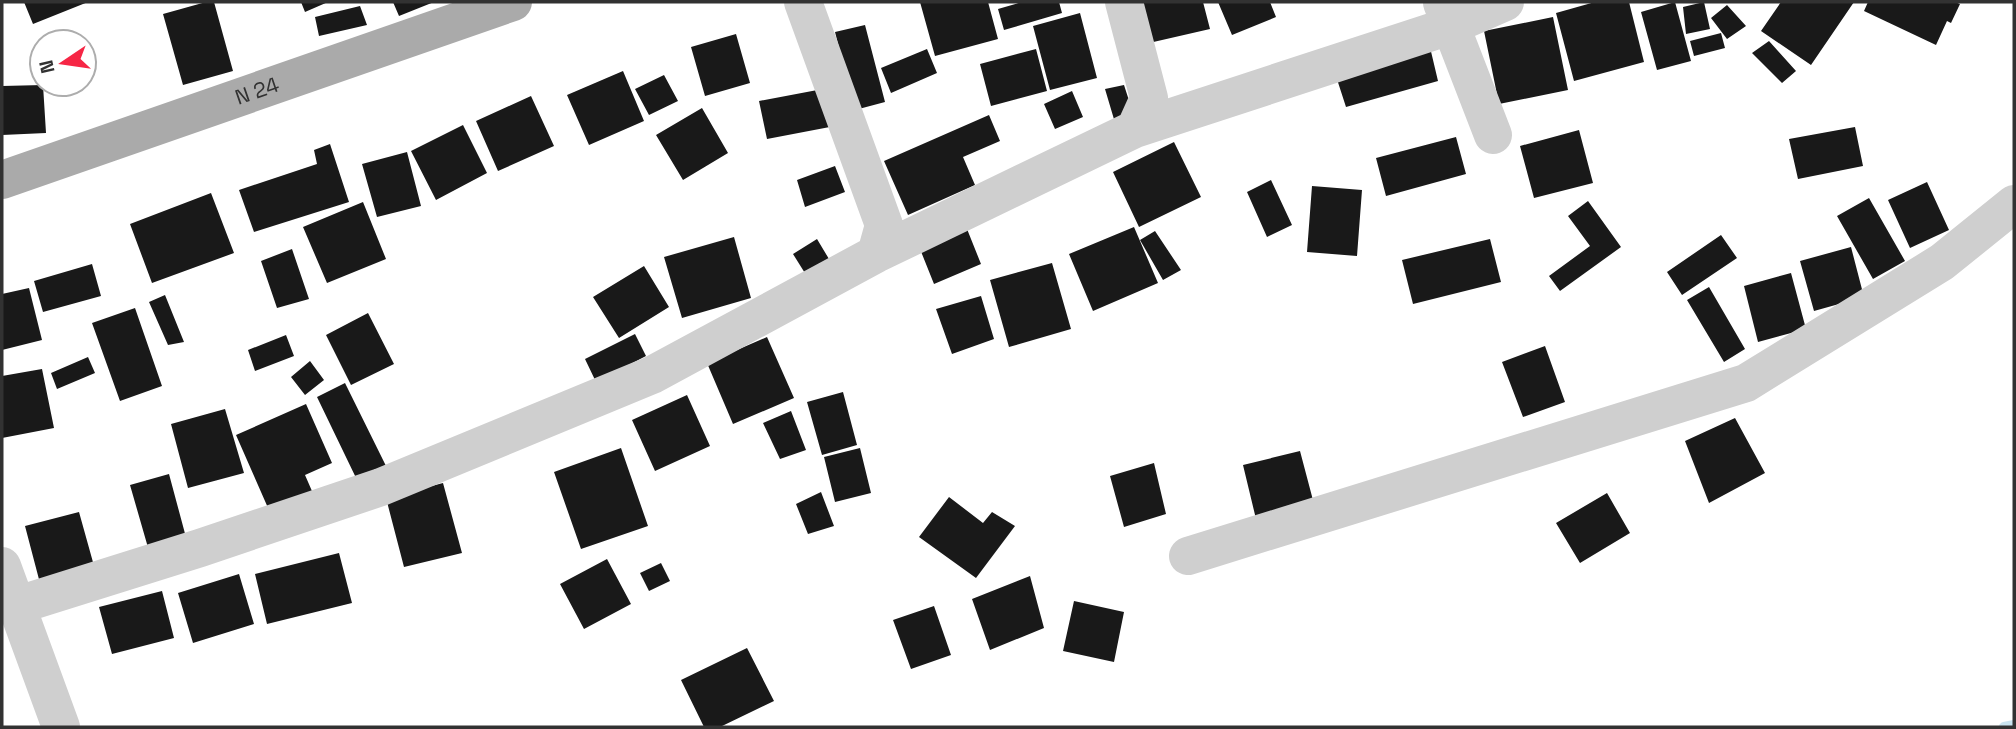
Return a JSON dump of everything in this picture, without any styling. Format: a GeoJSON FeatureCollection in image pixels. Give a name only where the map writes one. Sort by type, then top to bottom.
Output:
{"type":"FeatureCollection","features":[{"type":"Feature","properties":{"kind":"main road","name":"N 24"},"geometry":{"type":"LineString","coordinates":[[2,180],[513,2]]}},
{"type":"Feature","properties":{"kind":"street"},"geometry":{"type":"LineString","coordinates":[[803,2],[884,225],[876,254]]}},
{"type":"Feature","properties":{"kind":"street"},"geometry":{"type":"LineString","coordinates":[[1124,2],[1149,98],[1135,129]]}},
{"type":"Feature","properties":{"kind":"street"},"geometry":{"type":"LineString","coordinates":[[15,606],[200,548],[394,481],[652,375],[876,254],[1135,129],[1446,14],[1506,2]]}},
{"type":"Feature","properties":{"kind":"street"},"geometry":{"type":"LineString","coordinates":[[1446,14],[1493,135]]}},
{"type":"Feature","properties":{"kind":"street"},"geometry":{"type":"LineString","coordinates":[[1188,556],[1746,383],[1942,262],[2014,204]]}},
{"type":"Feature","properties":{"kind":"street"},"geometry":{"type":"LineString","coordinates":[[2,566],[61,727]]}},
{"type":"Feature","properties":{"kind":"building"},"geometry":{"type":"Polygon","coordinates":[[[24,2],[88,2],[33,24],[24,2]]]}},
{"type":"Feature","properties":{"kind":"building"},"geometry":{"type":"Polygon","coordinates":[[[214,2],[233,71],[183,85],[163,14],[214,2]]]}},
{"type":"Feature","properties":{"kind":"building"},"geometry":{"type":"Polygon","coordinates":[[[301,2],[328,2],[305,12],[301,2]]]}},
{"type":"Feature","properties":{"kind":"building"},"geometry":{"type":"Polygon","coordinates":[[[393,2],[434,2],[399,16],[393,2]]]}},
{"type":"Feature","properties":{"kind":"building"},"geometry":{"type":"Polygon","coordinates":[[[920,2],[988,2],[998,39],[935,56],[920,2]]]}},
{"type":"Feature","properties":{"kind":"building"},"geometry":{"type":"Polygon","coordinates":[[[1022,2],[1059,2],[1062,13],[1004,30],[998,9],[1022,2]]]}},
{"type":"Feature","properties":{"kind":"building"},"geometry":{"type":"Polygon","coordinates":[[[1138,2],[1203,2],[1210,29],[1149,43],[1138,2]]]}},
{"type":"Feature","properties":{"kind":"building"},"geometry":{"type":"Polygon","coordinates":[[[1218,2],[1270,2],[1276,17],[1232,35],[1218,2]]]}},
{"type":"Feature","properties":{"kind":"building"},"geometry":{"type":"Polygon","coordinates":[[[1595,2],[1629,2],[1644,62],[1574,81],[1556,13],[1595,2]]]}},
{"type":"Feature","properties":{"kind":"building"},"geometry":{"type":"Polygon","coordinates":[[[1675,2],[1691,61],[1657,70],[1641,12],[1675,2]]]}},
{"type":"Feature","properties":{"kind":"building"},"geometry":{"type":"Polygon","coordinates":[[[1704,2],[1710,29],[1686,34],[1683,7],[1704,2]]]}},
{"type":"Feature","properties":{"kind":"building"},"geometry":{"type":"Polygon","coordinates":[[[1781,2],[1854,2],[1811,65],[1761,31],[1781,2]]]}},
{"type":"Feature","properties":{"kind":"building"},"geometry":{"type":"Polygon","coordinates":[[[1868,2],[1960,4],[1951,23],[1947,21],[1936,45],[1864,11],[1868,2]]]}},
{"type":"Feature","properties":{"kind":"building"},"geometry":{"type":"Polygon","coordinates":[[[1727,5],[1746,26],[1727,39],[1711,18],[1727,5]]]}},
{"type":"Feature","properties":{"kind":"building"},"geometry":{"type":"Polygon","coordinates":[[[360,6],[367,25],[319,36],[315,17],[360,6]]]}},
{"type":"Feature","properties":{"kind":"building"},"geometry":{"type":"Polygon","coordinates":[[[1080,13],[1097,78],[1050,90],[1033,26],[1080,13]]]}},
{"type":"Feature","properties":{"kind":"building"},"geometry":{"type":"Polygon","coordinates":[[[1553,17],[1568,90],[1499,104],[1484,31],[1553,17]]]}},
{"type":"Feature","properties":{"kind":"building"},"geometry":{"type":"Polygon","coordinates":[[[865,25],[885,102],[855,110],[835,32],[865,25]]]}},
{"type":"Feature","properties":{"kind":"building"},"geometry":{"type":"Polygon","coordinates":[[[1721,33],[1725,48],[1694,56],[1690,41],[1721,33]]]}},
{"type":"Feature","properties":{"kind":"building"},"geometry":{"type":"Polygon","coordinates":[[[736,34],[750,83],[705,96],[691,47],[736,34]]]}},
{"type":"Feature","properties":{"kind":"building"},"geometry":{"type":"Polygon","coordinates":[[[1769,41],[1796,71],[1782,83],[1752,53],[1769,41]]]}},
{"type":"Feature","properties":{"kind":"building"},"geometry":{"type":"Polygon","coordinates":[[[1429,43],[1438,81],[1346,107],[1334,70],[1429,43]]]}},
{"type":"Feature","properties":{"kind":"building"},"geometry":{"type":"Polygon","coordinates":[[[927,49],[937,73],[891,93],[881,68],[927,49]]]}},
{"type":"Feature","properties":{"kind":"building"},"geometry":{"type":"Polygon","coordinates":[[[1036,49],[1047,91],[991,106],[980,64],[1036,49]]]}},
{"type":"Feature","properties":{"kind":"building"},"geometry":{"type":"Polygon","coordinates":[[[623,71],[644,121],[589,145],[567,95],[623,71]]]}},
{"type":"Feature","properties":{"kind":"building"},"geometry":{"type":"Polygon","coordinates":[[[664,75],[678,101],[649,115],[635,89],[664,75]]]}},
{"type":"Feature","properties":{"kind":"building"},"geometry":{"type":"Polygon","coordinates":[[[28,85],[28,98],[44,98],[46,133],[2,135],[2,86],[28,85]]]}},
{"type":"Feature","properties":{"kind":"building"},"geometry":{"type":"Polygon","coordinates":[[[1124,85],[1135,119],[1116,126],[1105,89],[1124,85]]]}},
{"type":"Feature","properties":{"kind":"building"},"geometry":{"type":"Polygon","coordinates":[[[828,88],[835,126],[767,139],[759,101],[828,88]]]}},
{"type":"Feature","properties":{"kind":"building"},"geometry":{"type":"Polygon","coordinates":[[[1072,91],[1083,117],[1055,129],[1044,104],[1072,91]]]}},
{"type":"Feature","properties":{"kind":"building"},"geometry":{"type":"Polygon","coordinates":[[[531,96],[554,146],[498,171],[476,121],[531,96]]]}},
{"type":"Feature","properties":{"kind":"building"},"geometry":{"type":"Polygon","coordinates":[[[702,108],[728,153],[683,180],[656,135],[702,108]]]}},
{"type":"Feature","properties":{"kind":"building"},"geometry":{"type":"Polygon","coordinates":[[[989,115],[1000,141],[963,157],[975,185],[908,215],[884,161],[989,115]]]}},
{"type":"Feature","properties":{"kind":"building"},"geometry":{"type":"Polygon","coordinates":[[[463,125],[487,173],[436,200],[411,151],[463,125]]]}},
{"type":"Feature","properties":{"kind":"building"},"geometry":{"type":"Polygon","coordinates":[[[1855,127],[1863,166],[1798,179],[1789,139],[1855,127]]]}},
{"type":"Feature","properties":{"kind":"building"},"geometry":{"type":"Polygon","coordinates":[[[1579,130],[1593,183],[1534,198],[1520,146],[1579,130]]]}},
{"type":"Feature","properties":{"kind":"building"},"geometry":{"type":"Polygon","coordinates":[[[1456,137],[1466,174],[1386,196],[1376,158],[1456,137]]]}},
{"type":"Feature","properties":{"kind":"building"},"geometry":{"type":"Polygon","coordinates":[[[1174,142],[1201,197],[1139,227],[1113,172],[1174,142]]]}},
{"type":"Feature","properties":{"kind":"building"},"geometry":{"type":"Polygon","coordinates":[[[330,144],[349,202],[254,232],[239,190],[317,164],[314,150],[330,144]]]}},
{"type":"Feature","properties":{"kind":"building"},"geometry":{"type":"Polygon","coordinates":[[[407,152],[421,206],[377,217],[362,164],[407,152]]]}},
{"type":"Feature","properties":{"kind":"building"},"geometry":{"type":"Polygon","coordinates":[[[835,166],[845,192],[805,207],[797,180],[835,166]]]}},
{"type":"Feature","properties":{"kind":"building"},"geometry":{"type":"Polygon","coordinates":[[[1271,180],[1292,225],[1267,237],[1247,192],[1271,180]]]}},
{"type":"Feature","properties":{"kind":"building"},"geometry":{"type":"Polygon","coordinates":[[[1927,182],[1949,230],[1910,248],[1888,200],[1927,182]]]}},
{"type":"Feature","properties":{"kind":"building"},"geometry":{"type":"Polygon","coordinates":[[[1312,186],[1362,190],[1357,256],[1307,252],[1312,186]]]}},
{"type":"Feature","properties":{"kind":"building"},"geometry":{"type":"Polygon","coordinates":[[[211,193],[234,253],[152,283],[130,224],[211,193]]]}},
{"type":"Feature","properties":{"kind":"building"},"geometry":{"type":"Polygon","coordinates":[[[1869,198],[1905,261],[1873,279],[1837,216],[1869,198]]]}},
{"type":"Feature","properties":{"kind":"building"},"geometry":{"type":"Polygon","coordinates":[[[1588,201],[1621,247],[1560,291],[1549,276],[1590,246],[1568,216],[1588,201]]]}},
{"type":"Feature","properties":{"kind":"building"},"geometry":{"type":"Polygon","coordinates":[[[363,202],[386,259],[327,283],[303,227],[363,202]]]}},
{"type":"Feature","properties":{"kind":"building"},"geometry":{"type":"Polygon","coordinates":[[[1134,227],[1158,283],[1093,311],[1069,254],[1134,227]]]}},
{"type":"Feature","properties":{"kind":"building"},"geometry":{"type":"Polygon","coordinates":[[[967,229],[981,264],[934,284],[920,249],[967,229]]]}},
{"type":"Feature","properties":{"kind":"building"},"geometry":{"type":"Polygon","coordinates":[[[1155,231],[1181,270],[1163,280],[1140,240],[1155,231]]]}},
{"type":"Feature","properties":{"kind":"building"},"geometry":{"type":"Polygon","coordinates":[[[1721,235],[1737,258],[1682,295],[1667,272],[1721,235]]]}},
{"type":"Feature","properties":{"kind":"building"},"geometry":{"type":"Polygon","coordinates":[[[734,237],[751,298],[682,318],[664,257],[734,237]]]}},
{"type":"Feature","properties":{"kind":"building"},"geometry":{"type":"Polygon","coordinates":[[[817,239],[832,264],[808,278],[793,254],[817,239]]]}},
{"type":"Feature","properties":{"kind":"building"},"geometry":{"type":"Polygon","coordinates":[[[1490,239],[1501,282],[1413,304],[1402,260],[1490,239]]]}},
{"type":"Feature","properties":{"kind":"building"},"geometry":{"type":"Polygon","coordinates":[[[1851,247],[1864,297],[1814,311],[1800,261],[1851,247]]]}},
{"type":"Feature","properties":{"kind":"building"},"geometry":{"type":"Polygon","coordinates":[[[292,249],[309,299],[277,308],[261,261],[292,249]]]}},
{"type":"Feature","properties":{"kind":"building"},"geometry":{"type":"Polygon","coordinates":[[[1052,263],[1071,329],[1009,347],[990,280],[1052,263]]]}},
{"type":"Feature","properties":{"kind":"building"},"geometry":{"type":"Polygon","coordinates":[[[92,264],[101,296],[43,312],[34,281],[92,264]]]}},
{"type":"Feature","properties":{"kind":"building"},"geometry":{"type":"Polygon","coordinates":[[[644,266],[669,307],[619,338],[593,297],[644,266]]]}},
{"type":"Feature","properties":{"kind":"building"},"geometry":{"type":"Polygon","coordinates":[[[1791,273],[1806,329],[1758,342],[1744,286],[1791,273]]]}},
{"type":"Feature","properties":{"kind":"building"},"geometry":{"type":"Polygon","coordinates":[[[1709,287],[1745,349],[1724,362],[1687,300],[1709,287]]]}},
{"type":"Feature","properties":{"kind":"building"},"geometry":{"type":"Polygon","coordinates":[[[29,288],[42,340],[2,350],[2,294],[29,288]]]}},
{"type":"Feature","properties":{"kind":"building"},"geometry":{"type":"Polygon","coordinates":[[[165,295],[184,342],[168,345],[149,302],[165,295]]]}},
{"type":"Feature","properties":{"kind":"building"},"geometry":{"type":"Polygon","coordinates":[[[981,296],[994,339],[952,354],[936,309],[981,296]]]}},
{"type":"Feature","properties":{"kind":"building"},"geometry":{"type":"Polygon","coordinates":[[[135,308],[162,386],[120,401],[92,323],[135,308]]]}},
{"type":"Feature","properties":{"kind":"building"},"geometry":{"type":"Polygon","coordinates":[[[368,313],[394,364],[351,385],[326,335],[368,313]]]}},
{"type":"Feature","properties":{"kind":"building"},"geometry":{"type":"Polygon","coordinates":[[[635,334],[646,356],[596,382],[585,359],[635,334]]]}},
{"type":"Feature","properties":{"kind":"building"},"geometry":{"type":"Polygon","coordinates":[[[286,335],[294,356],[255,371],[248,350],[286,335]]]}},
{"type":"Feature","properties":{"kind":"building"},"geometry":{"type":"Polygon","coordinates":[[[767,337],[794,398],[733,424],[707,363],[767,337]]]}},
{"type":"Feature","properties":{"kind":"building"},"geometry":{"type":"Polygon","coordinates":[[[1545,346],[1565,402],[1523,417],[1502,362],[1545,346]]]}},
{"type":"Feature","properties":{"kind":"building"},"geometry":{"type":"Polygon","coordinates":[[[88,357],[95,373],[57,389],[51,373],[88,357]]]}},
{"type":"Feature","properties":{"kind":"building"},"geometry":{"type":"Polygon","coordinates":[[[310,361],[324,380],[305,395],[291,377],[310,361]]]}},
{"type":"Feature","properties":{"kind":"building"},"geometry":{"type":"Polygon","coordinates":[[[42,369],[54,428],[2,438],[2,376],[42,369]]]}},
{"type":"Feature","properties":{"kind":"building"},"geometry":{"type":"Polygon","coordinates":[[[345,383],[387,468],[358,482],[317,397],[345,383]]]}},
{"type":"Feature","properties":{"kind":"building"},"geometry":{"type":"Polygon","coordinates":[[[843,392],[857,445],[822,455],[807,402],[843,392]]]}},
{"type":"Feature","properties":{"kind":"building"},"geometry":{"type":"Polygon","coordinates":[[[687,395],[710,446],[655,471],[632,420],[687,395]]]}},
{"type":"Feature","properties":{"kind":"building"},"geometry":{"type":"Polygon","coordinates":[[[306,404],[332,463],[305,475],[315,498],[272,517],[236,435],[306,404]]]}},
{"type":"Feature","properties":{"kind":"building"},"geometry":{"type":"Polygon","coordinates":[[[225,409],[244,473],[188,488],[171,424],[225,409]]]}},
{"type":"Feature","properties":{"kind":"building"},"geometry":{"type":"Polygon","coordinates":[[[791,411],[806,450],[780,459],[763,423],[791,411]]]}},
{"type":"Feature","properties":{"kind":"building"},"geometry":{"type":"Polygon","coordinates":[[[1735,418],[1765,473],[1709,503],[1685,441],[1735,418]]]}},
{"type":"Feature","properties":{"kind":"building"},"geometry":{"type":"Polygon","coordinates":[[[621,448],[648,526],[581,549],[554,472],[621,448]]]}},
{"type":"Feature","properties":{"kind":"building"},"geometry":{"type":"Polygon","coordinates":[[[860,448],[871,493],[835,502],[824,457],[860,448]]]}},
{"type":"Feature","properties":{"kind":"building"},"geometry":{"type":"Polygon","coordinates":[[[1300,451],[1314,504],[1256,519],[1243,465],[1300,451]]]}},
{"type":"Feature","properties":{"kind":"building"},"geometry":{"type":"Polygon","coordinates":[[[1154,463],[1166,514],[1124,527],[1110,476],[1154,463]]]}},
{"type":"Feature","properties":{"kind":"building"},"geometry":{"type":"Polygon","coordinates":[[[169,474],[187,541],[149,551],[130,485],[169,474]]]}},
{"type":"Feature","properties":{"kind":"building"},"geometry":{"type":"Polygon","coordinates":[[[443,483],[462,553],[404,567],[386,498],[443,483]]]}},
{"type":"Feature","properties":{"kind":"building"},"geometry":{"type":"Polygon","coordinates":[[[821,492],[834,526],[808,534],[796,504],[821,492]]]}},
{"type":"Feature","properties":{"kind":"building"},"geometry":{"type":"Polygon","coordinates":[[[1607,493],[1630,533],[1580,563],[1556,523],[1607,493]]]}},
{"type":"Feature","properties":{"kind":"building"},"geometry":{"type":"Polygon","coordinates":[[[949,497],[983,523],[992,512],[1015,526],[976,578],[919,537],[949,497]]]}},
{"type":"Feature","properties":{"kind":"building"},"geometry":{"type":"Polygon","coordinates":[[[79,512],[96,573],[41,587],[25,526],[79,512]]]}},
{"type":"Feature","properties":{"kind":"building"},"geometry":{"type":"Polygon","coordinates":[[[339,553],[352,603],[267,624],[255,574],[339,553]]]}},
{"type":"Feature","properties":{"kind":"building"},"geometry":{"type":"Polygon","coordinates":[[[607,559],[631,604],[584,629],[560,584],[607,559]]]}},
{"type":"Feature","properties":{"kind":"building"},"geometry":{"type":"Polygon","coordinates":[[[661,563],[670,581],[649,591],[640,573],[661,563]]]}},
{"type":"Feature","properties":{"kind":"building"},"geometry":{"type":"Polygon","coordinates":[[[239,574],[254,624],[193,643],[178,593],[239,574]]]}},
{"type":"Feature","properties":{"kind":"building"},"geometry":{"type":"Polygon","coordinates":[[[1030,576],[1044,628],[990,650],[972,599],[1030,576]]]}},
{"type":"Feature","properties":{"kind":"building"},"geometry":{"type":"Polygon","coordinates":[[[162,591],[174,638],[112,654],[99,607],[162,591]]]}},
{"type":"Feature","properties":{"kind":"building"},"geometry":{"type":"Polygon","coordinates":[[[1074,601],[1124,612],[1114,662],[1063,651],[1074,601]]]}},
{"type":"Feature","properties":{"kind":"building"},"geometry":{"type":"Polygon","coordinates":[[[934,606],[951,655],[911,669],[893,620],[934,606]]]}},
{"type":"Feature","properties":{"kind":"building"},"geometry":{"type":"Polygon","coordinates":[[[747,648],[774,701],[720,727],[704,727],[681,680],[747,648]]]}},
{"type":"Feature","properties":{"kind":"waterway"},"geometry":{"type":"LineString","coordinates":[[2004,727],[2014,725]]}}]}
